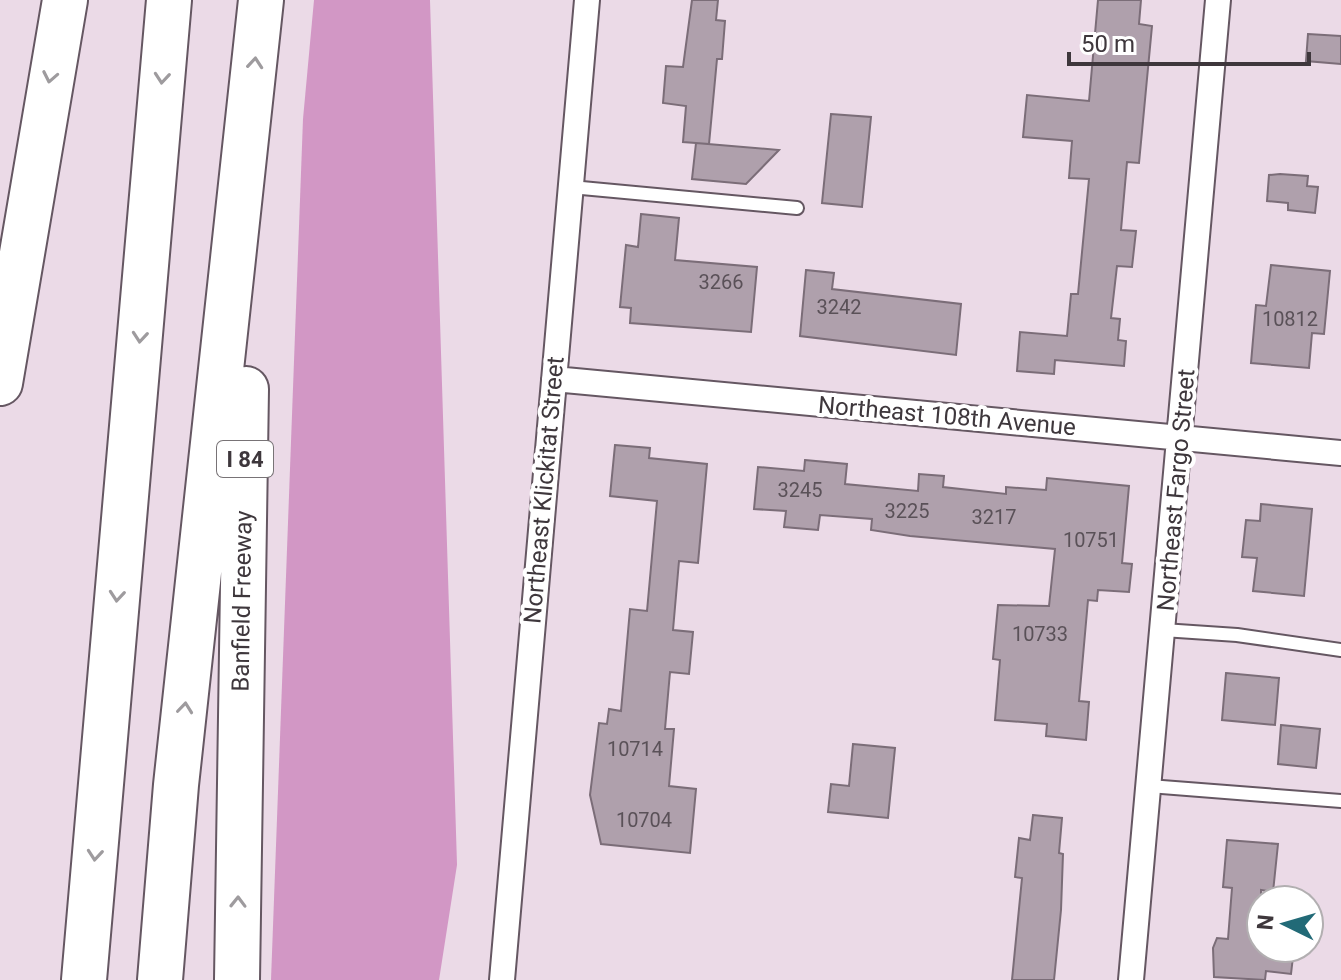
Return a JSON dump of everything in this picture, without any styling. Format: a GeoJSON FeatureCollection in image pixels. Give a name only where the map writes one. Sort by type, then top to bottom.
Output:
{"type":"FeatureCollection","features":[{"type":"Feature","properties":{"kind":"highway"},"geometry":{"type":"LineString","coordinates":[[0,383],[65,0]]}},
{"type":"Feature","properties":{"kind":"highway"},"geometry":{"type":"LineString","coordinates":[[84,980],[169,0]]}},
{"type":"Feature","properties":{"kind":"highway","name":"I 84"},"geometry":{"type":"LineString","coordinates":[[250,127],[261,0]]}},
{"type":"Feature","properties":{"kind":"highway"},"geometry":{"type":"LineString","coordinates":[[160,980],[178,769],[250,127]]}},
{"type":"Feature","properties":{"kind":"highway","name":"Banfield Freeway"},"geometry":{"type":"LineString","coordinates":[[237,980],[250,127]]}},
{"type":"Feature","properties":{"kind":"street","name":"Northeast Klickitat Street"},"geometry":{"type":"LineString","coordinates":[[502,980],[587,0]]}},
{"type":"Feature","properties":{"kind":"street","name":"Northeast Fargo Street"},"geometry":{"type":"LineString","coordinates":[[1131,980],[1218,0]]}},
{"type":"Feature","properties":{"kind":"street","name":"Northeast 108th Avenue"},"geometry":{"type":"LineString","coordinates":[[554,379],[1341,453]]}},
{"type":"Feature","properties":{"kind":"lane"},"geometry":{"type":"LineString","coordinates":[[571,187],[797,208]]}},
{"type":"Feature","properties":{"kind":"lane"},"geometry":{"type":"LineString","coordinates":[[1163,630],[1237,635],[1341,650]]}},
{"type":"Feature","properties":{"kind":"lane"},"geometry":{"type":"LineString","coordinates":[[1149,786],[1341,801]]}},
{"type":"Feature","properties":{"kind":"shaded area"},"geometry":{"type":"Polygon","coordinates":[[[314,0],[430,0],[457,865],[439,980],[271,980],[303,119],[314,0]]]}},
{"type":"Feature","properties":{"kind":"building"},"geometry":{"type":"Polygon","coordinates":[[[692,0],[718,0],[716,20],[725,21],[722,59],[717,59],[709,144],[683,142],[686,106],[663,103],[666,66],[683,67],[692,0]]]}},
{"type":"Feature","properties":{"kind":"building"},"geometry":{"type":"Polygon","coordinates":[[[1098,0],[1141,0],[1139,24],[1152,26],[1139,163],[1127,162],[1121,230],[1136,231],[1132,267],[1117,266],[1111,318],[1120,319],[1118,340],[1126,341],[1124,366],[1055,360],[1054,374],[1017,371],[1020,332],[1067,336],[1071,294],[1078,294],[1089,179],[1069,178],[1072,141],[1023,137],[1027,95],[1089,101],[1098,0]]]}},
{"type":"Feature","properties":{"kind":"building"},"geometry":{"type":"Polygon","coordinates":[[[1308,34],[1341,36],[1341,64],[1306,61],[1308,34]]]}},
{"type":"Feature","properties":{"kind":"building"},"geometry":{"type":"Polygon","coordinates":[[[831,114],[871,117],[862,207],[822,203],[831,114]]]}},
{"type":"Feature","properties":{"kind":"building"},"geometry":{"type":"Polygon","coordinates":[[[696,143],[779,150],[746,184],[692,179],[696,143]]]}},
{"type":"Feature","properties":{"kind":"building"},"geometry":{"type":"Polygon","coordinates":[[[1269,175],[1308,176],[1307,186],[1318,187],[1315,213],[1288,210],[1288,203],[1267,201],[1269,175]]]}},
{"type":"Feature","properties":{"kind":"building"},"geometry":{"type":"Polygon","coordinates":[[[641,214],[679,218],[675,260],[757,267],[751,332],[630,323],[631,308],[620,307],[626,245],[638,247],[641,214]]]}},
{"type":"Feature","properties":{"kind":"building"},"geometry":{"type":"Polygon","coordinates":[[[1271,265],[1330,271],[1324,334],[1312,333],[1309,368],[1251,363],[1256,305],[1266,306],[1271,265]]]}},
{"type":"Feature","properties":{"kind":"building"},"geometry":{"type":"Polygon","coordinates":[[[806,270],[834,273],[832,289],[961,304],[956,355],[800,336],[806,270]]]}},
{"type":"Feature","properties":{"kind":"building"},"geometry":{"type":"Polygon","coordinates":[[[615,445],[650,448],[649,458],[707,464],[698,563],[679,561],[673,630],[693,632],[689,674],[670,672],[665,729],[674,729],[669,786],[696,789],[690,853],[601,844],[590,795],[599,723],[607,724],[609,709],[621,711],[630,609],[647,611],[657,501],[610,496],[615,445]]]}},
{"type":"Feature","properties":{"kind":"building"},"geometry":{"type":"Polygon","coordinates":[[[805,460],[847,464],[845,484],[918,491],[919,474],[944,476],[943,487],[1006,494],[1006,487],[1046,490],[1047,478],[1129,486],[1122,563],[1132,564],[1129,592],[1098,590],[1097,601],[1088,600],[1079,701],[1089,702],[1086,740],[1046,736],[1047,724],[995,720],[1000,660],[993,659],[998,605],[1049,606],[1055,549],[871,530],[872,519],[820,515],[818,530],[784,527],[786,511],[754,509],[758,467],[804,471],[805,460]]]}},
{"type":"Feature","properties":{"kind":"building"},"geometry":{"type":"Polygon","coordinates":[[[1261,504],[1312,509],[1304,596],[1253,591],[1257,558],[1242,557],[1246,520],[1260,521],[1261,504]]]}},
{"type":"Feature","properties":{"kind":"building"},"geometry":{"type":"Polygon","coordinates":[[[1226,673],[1279,678],[1275,725],[1222,720],[1226,673]]]}},
{"type":"Feature","properties":{"kind":"building"},"geometry":{"type":"Polygon","coordinates":[[[1281,725],[1320,729],[1316,768],[1278,764],[1281,725]]]}},
{"type":"Feature","properties":{"kind":"building"},"geometry":{"type":"Polygon","coordinates":[[[853,744],[895,748],[888,818],[828,812],[831,784],[849,786],[853,744]]]}},
{"type":"Feature","properties":{"kind":"building"},"geometry":{"type":"Polygon","coordinates":[[[1033,815],[1062,818],[1059,853],[1063,854],[1061,910],[1054,980],[1012,980],[1022,878],[1015,877],[1019,838],[1030,840],[1033,815]]]}},
{"type":"Feature","properties":{"kind":"building"},"geometry":{"type":"Polygon","coordinates":[[[1227,840],[1278,844],[1274,884],[1245,884],[1245,964],[1292,964],[1291,974],[1266,971],[1265,980],[1214,977],[1213,948],[1217,938],[1228,939],[1232,888],[1223,887],[1227,840]]]}}]}
